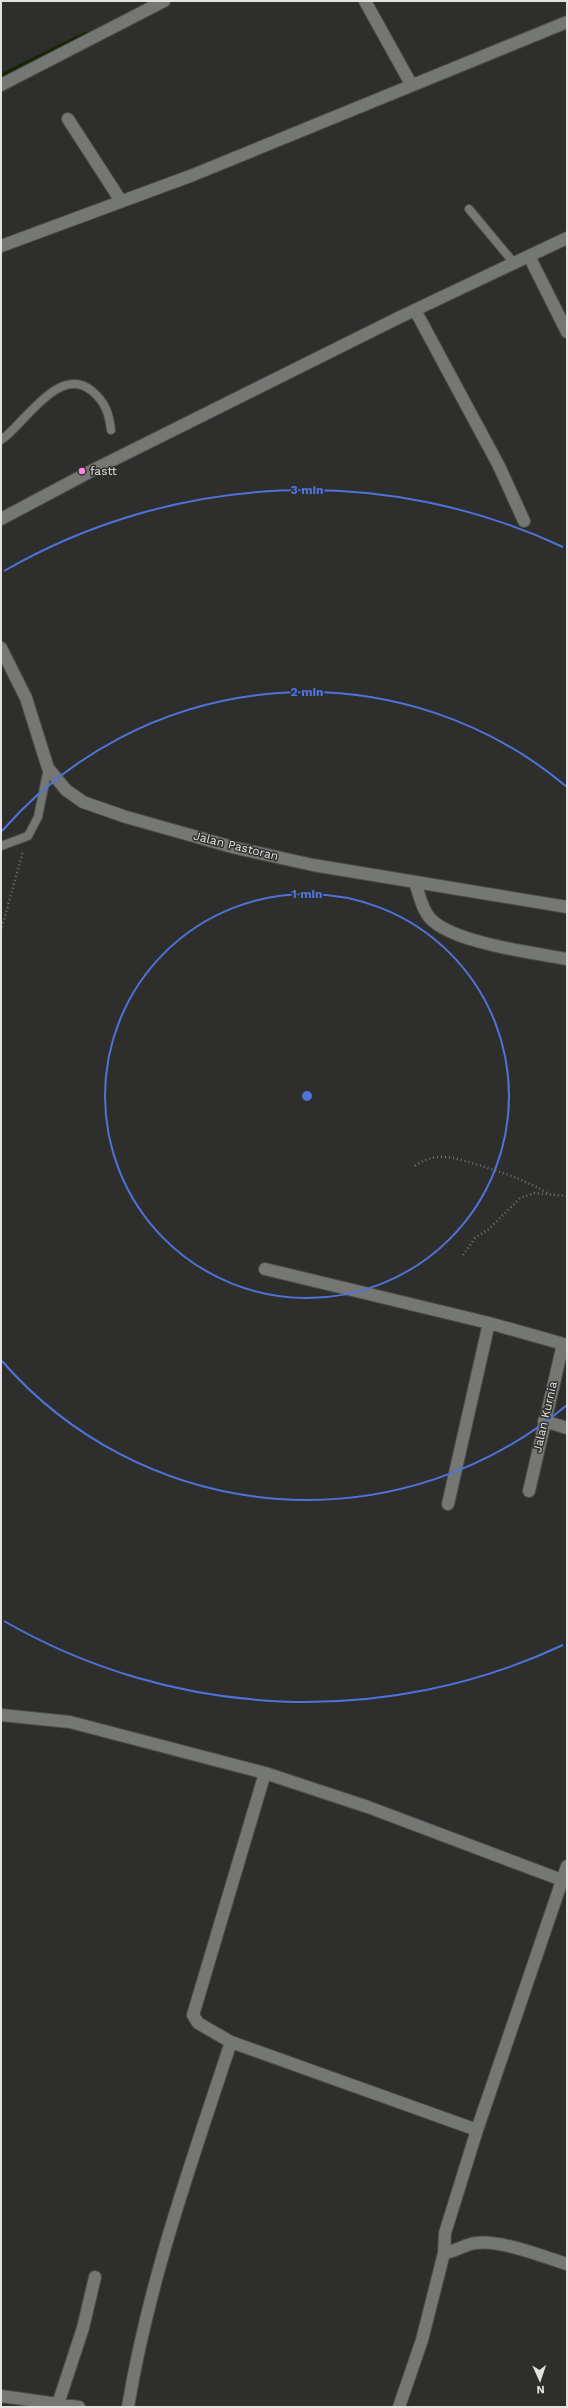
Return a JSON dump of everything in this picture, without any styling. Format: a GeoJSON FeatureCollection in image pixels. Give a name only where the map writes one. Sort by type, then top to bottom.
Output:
{"type":"FeatureCollection","features":[{"type":"Feature","properties":{"kind":"street"},"geometry":{"type":"LineString","coordinates":[[1,84],[120,26],[164,1]]}},
{"type":"Feature","properties":{"kind":"street"},"geometry":{"type":"LineString","coordinates":[[365,1],[411,84]]}},
{"type":"Feature","properties":{"kind":"street"},"geometry":{"type":"LineString","coordinates":[[1,246],[264,147],[411,84],[567,22]]}},
{"type":"Feature","properties":{"kind":"street"},"geometry":{"type":"LineString","coordinates":[[68,119],[122,201]]}},
{"type":"Feature","properties":{"kind":"street"},"geometry":{"type":"LineString","coordinates":[[1,519],[95,469],[415,310],[567,238]]}},
{"type":"Feature","properties":{"kind":"street"},"geometry":{"type":"LineString","coordinates":[[529,256],[567,332]]}},
{"type":"Feature","properties":{"kind":"street"},"geometry":{"type":"LineString","coordinates":[[415,310],[500,466],[524,521]]}},
{"type":"Feature","properties":{"kind":"street","name":"Jalan Pastoran"},"geometry":{"type":"LineString","coordinates":[[1,648],[26,698],[48,768],[66,790],[83,802],[126,817],[236,848],[313,865],[567,907]]}},
{"type":"Feature","properties":{"kind":"street"},"geometry":{"type":"LineString","coordinates":[[415,883],[427,915],[447,930],[465,939],[567,959]]}},
{"type":"Feature","properties":{"kind":"street"},"geometry":{"type":"LineString","coordinates":[[265,1269],[489,1323],[565,1344]]}},
{"type":"Feature","properties":{"kind":"street"},"geometry":{"type":"LineString","coordinates":[[448,1504],[489,1323]]}},
{"type":"Feature","properties":{"kind":"street","name":"Jalan Kurnia"},"geometry":{"type":"LineString","coordinates":[[529,1491],[544,1421],[565,1344]]}},
{"type":"Feature","properties":{"kind":"street"},"geometry":{"type":"LineString","coordinates":[[544,1421],[567,1428]]}},
{"type":"Feature","properties":{"kind":"street"},"geometry":{"type":"LineString","coordinates":[[1,1715],[70,1722],[137,1738],[265,1773],[368,1806],[565,1881]]}},
{"type":"Feature","properties":{"kind":"street"},"geometry":{"type":"LineString","coordinates":[[265,1773],[193,2015],[198,2023],[232,2042],[477,2130]]}},
{"type":"Feature","properties":{"kind":"street"},"geometry":{"type":"LineString","coordinates":[[399,2407],[422,2340],[444,2253],[445,2233],[477,2130],[565,1881],[567,1866]]}},
{"type":"Feature","properties":{"kind":"street"},"geometry":{"type":"LineString","coordinates":[[128,2407],[142,2330],[166,2237],[232,2042]]}},
{"type":"Feature","properties":{"kind":"street"},"geometry":{"type":"LineString","coordinates":[[444,2253],[456,2251],[476,2242],[505,2246],[567,2264]]}},
{"type":"Feature","properties":{"kind":"street"},"geometry":{"type":"LineString","coordinates":[[58,2404],[83,2328],[96,2277]]}},
{"type":"Feature","properties":{"kind":"street"},"geometry":{"type":"LineString","coordinates":[[1,2396],[79,2407]]}},
{"type":"Feature","properties":{"kind":"lane"},"geometry":{"type":"LineString","coordinates":[[469,209],[514,263]]}},
{"type":"Feature","properties":{"kind":"lane"},"geometry":{"type":"LineString","coordinates":[[1,440],[50,393],[71,384],[88,387],[103,400],[111,430]]}},
{"type":"Feature","properties":{"kind":"lane"},"geometry":{"type":"LineString","coordinates":[[1,846],[28,836],[38,817],[48,768]]}},
{"type":"Feature","properties":{"kind":"path"},"geometry":{"type":"LineString","coordinates":[[1,932],[28,836]]}},
{"type":"Feature","properties":{"kind":"path"},"geometry":{"type":"LineString","coordinates":[[415,1166],[420,1162],[438,1157],[464,1159],[522,1179],[551,1194]]}},
{"type":"Feature","properties":{"kind":"path"},"geometry":{"type":"LineString","coordinates":[[463,1254],[475,1238],[489,1229],[520,1198],[534,1194],[567,1196]]}},
{"type":"Feature","properties":{"kind":"waterway"},"geometry":{"type":"LineString","coordinates":[[1,76],[86,34]]}},
{"type":"Feature","properties":{"kind":"place","name":"fastt"},"geometry":{"type":"Point","coordinates":[82,471]}}]}
